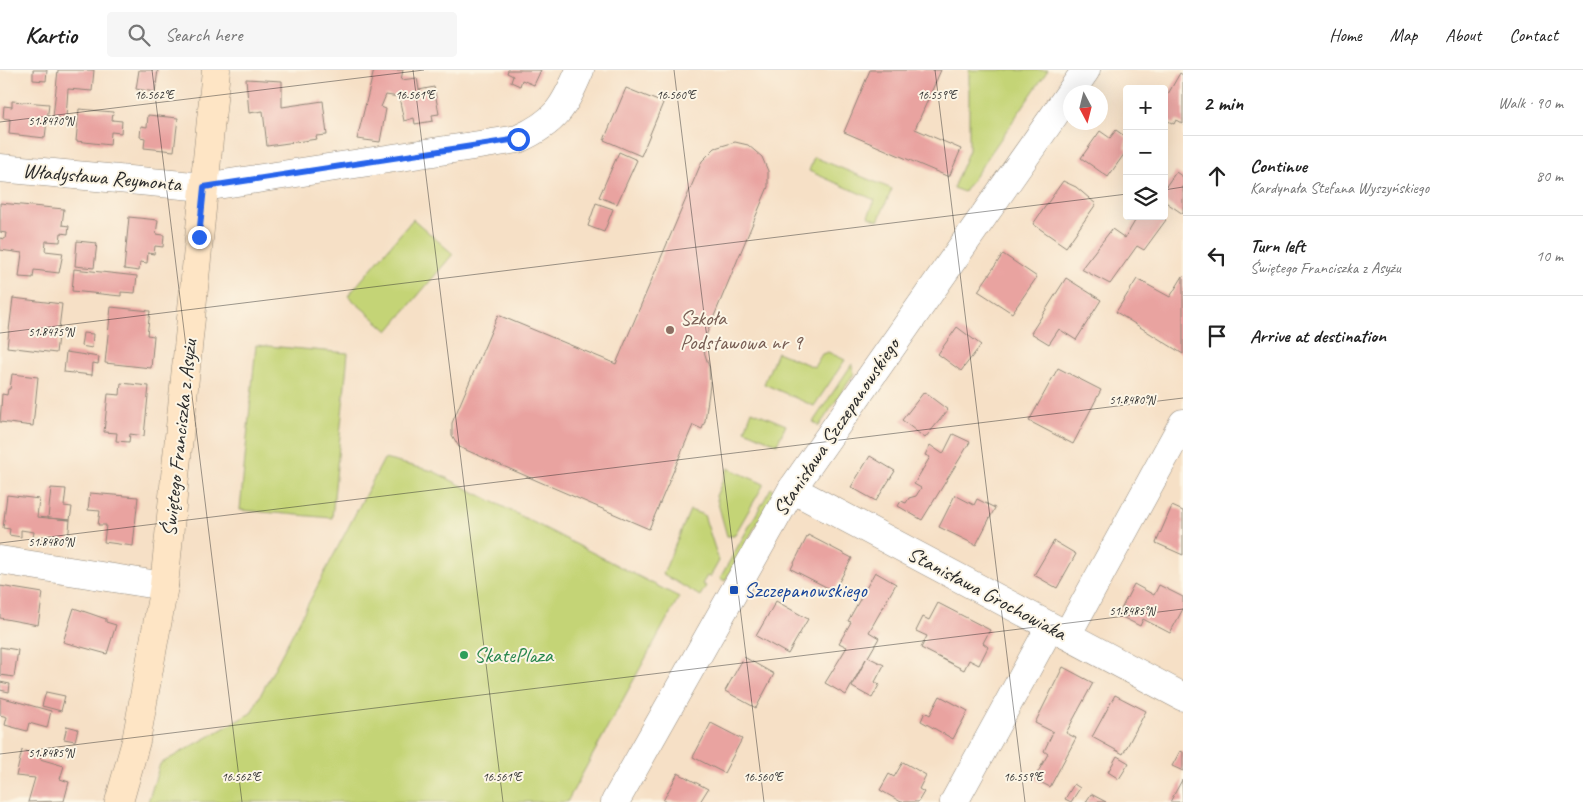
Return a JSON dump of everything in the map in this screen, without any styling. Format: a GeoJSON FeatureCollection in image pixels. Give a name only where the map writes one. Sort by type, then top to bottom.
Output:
{"type":"FeatureCollection","features":[{"type":"Feature","properties":{"kind":"street","name":"Świętego Franciszka z Asyżu"},"geometry":{"type":"LineString","coordinates":[[119,802],[136,741],[164,586],[216,70]]}},
{"type":"Feature","properties":{"kind":"street","name":"Władysława Reymonta"},"geometry":{"type":"LineString","coordinates":[[0,168],[204,187],[518,139],[540,130],[566,103],[580,70]]}},
{"type":"Feature","properties":{"kind":"street","name":"Stanisława Szczepanowskiego"},"geometry":{"type":"LineString","coordinates":[[615,802],[792,489],[1086,70]]}},
{"type":"Feature","properties":{"kind":"street"},"geometry":{"type":"LineString","coordinates":[[954,802],[1183,423]]}},
{"type":"Feature","properties":{"kind":"street","name":"Stanisława Grochowiaka"},"geometry":{"type":"LineString","coordinates":[[792,489],[1183,697]]}},
{"type":"Feature","properties":{"kind":"street"},"geometry":{"type":"LineString","coordinates":[[0,560],[164,586]]}},
{"type":"Feature","properties":{"kind":"green space"},"geometry":{"type":"Polygon","coordinates":[[[969,70],[1048,70],[964,192],[953,188],[969,150],[969,70]]]}},
{"type":"Feature","properties":{"kind":"green space"},"geometry":{"type":"Polygon","coordinates":[[[814,157],[892,189],[878,221],[868,216],[875,200],[809,171],[814,157]]]}},
{"type":"Feature","properties":{"kind":"green space"},"geometry":{"type":"Polygon","coordinates":[[[413,219],[453,254],[388,331],[348,296],[413,219]]]}},
{"type":"Feature","properties":{"kind":"green space"},"geometry":{"type":"Polygon","coordinates":[[[256,345],[348,353],[332,518],[240,510],[256,345]]]}},
{"type":"Feature","properties":{"kind":"green space"},"geometry":{"type":"Polygon","coordinates":[[[777,352],[814,367],[822,354],[828,352],[845,360],[814,406],[764,384],[777,352]]]}},
{"type":"Feature","properties":{"kind":"green space"},"geometry":{"type":"Polygon","coordinates":[[[852,364],[854,374],[819,426],[813,422],[852,364]]]}},
{"type":"Feature","properties":{"kind":"green space"},"geometry":{"type":"Polygon","coordinates":[[[752,411],[786,425],[777,444],[745,430],[752,411]]]}},
{"type":"Feature","properties":{"kind":"green space","name":"SkatePlaza"},"geometry":{"type":"Polygon","coordinates":[[[384,459],[433,471],[679,597],[567,802],[148,802],[160,764],[251,713],[384,459]]]}},
{"type":"Feature","properties":{"kind":"green space"},"geometry":{"type":"Polygon","coordinates":[[[728,468],[764,484],[734,536],[727,536],[716,496],[728,468]]]}},
{"type":"Feature","properties":{"kind":"green space"},"geometry":{"type":"Polygon","coordinates":[[[771,488],[775,491],[725,581],[720,578],[771,488]]]}},
{"type":"Feature","properties":{"kind":"green space"},"geometry":{"type":"Polygon","coordinates":[[[690,510],[704,515],[719,561],[710,577],[707,576],[702,584],[706,586],[700,596],[663,574],[690,510]]]}},
{"type":"Feature","properties":{"kind":"building"},"geometry":{"type":"Polygon","coordinates":[[[33,70],[47,70],[46,81],[33,80],[33,70]]]}},
{"type":"Feature","properties":{"kind":"building"},"geometry":{"type":"Polygon","coordinates":[[[58,70],[94,70],[92,91],[68,89],[66,118],[53,117],[58,70]]]}},
{"type":"Feature","properties":{"kind":"building"},"geometry":{"type":"Polygon","coordinates":[[[139,70],[158,70],[155,92],[136,89],[139,70]]]}},
{"type":"Feature","properties":{"kind":"building"},"geometry":{"type":"Polygon","coordinates":[[[374,70],[403,70],[401,80],[417,78],[419,90],[434,87],[439,114],[432,115],[433,121],[415,124],[414,118],[404,121],[399,97],[386,95],[381,107],[386,109],[380,142],[357,139],[374,70]]]}},
{"type":"Feature","properties":{"kind":"building"},"geometry":{"type":"Polygon","coordinates":[[[508,70],[541,70],[534,85],[522,80],[520,86],[511,82],[513,76],[507,73],[508,70]]]}},
{"type":"Feature","properties":{"kind":"building"},"geometry":{"type":"Polygon","coordinates":[[[870,70],[941,70],[915,129],[961,149],[949,177],[844,132],[870,70]]]}},
{"type":"Feature","properties":{"kind":"building"},"geometry":{"type":"Polygon","coordinates":[[[1180,73],[1183,75],[1183,124],[1176,120],[1174,124],[1168,121],[1168,94],[1180,73]]]}},
{"type":"Feature","properties":{"kind":"building"},"geometry":{"type":"Polygon","coordinates":[[[246,79],[282,81],[282,107],[323,101],[327,135],[316,136],[317,139],[267,146],[263,111],[249,113],[246,79]]]}},
{"type":"Feature","properties":{"kind":"building"},"geometry":{"type":"Polygon","coordinates":[[[626,88],[663,103],[641,156],[604,140],[626,88]]]}},
{"type":"Feature","properties":{"kind":"building"},"geometry":{"type":"Polygon","coordinates":[[[12,101],[49,104],[45,138],[9,134],[10,119],[3,118],[4,106],[12,107],[12,101]]]}},
{"type":"Feature","properties":{"kind":"building"},"geometry":{"type":"Polygon","coordinates":[[[79,109],[113,112],[112,120],[122,121],[121,133],[111,132],[110,145],[76,141],[79,109]]]}},
{"type":"Feature","properties":{"kind":"building"},"geometry":{"type":"Polygon","coordinates":[[[148,115],[178,118],[174,151],[144,148],[145,138],[140,137],[141,126],[147,127],[148,115]]]}},
{"type":"Feature","properties":{"kind":"building"},"geometry":{"type":"Polygon","coordinates":[[[1116,130],[1123,135],[1123,156],[1108,177],[1081,158],[1100,131],[1110,138],[1116,130]]]}},
{"type":"Feature","properties":{"kind":"building","name":"Szkoła Podstawowa nr 9"},"geometry":{"type":"Polygon","coordinates":[[[735,142],[748,145],[762,157],[768,171],[768,187],[702,345],[709,367],[710,385],[705,421],[702,429],[693,425],[649,529],[459,447],[452,435],[452,423],[498,315],[616,364],[702,161],[715,148],[735,142]]]}},
{"type":"Feature","properties":{"kind":"building"},"geometry":{"type":"Polygon","coordinates":[[[619,152],[637,160],[617,204],[599,197],[619,152]]]}},
{"type":"Feature","properties":{"kind":"building"},"geometry":{"type":"Polygon","coordinates":[[[1176,172],[1183,177],[1183,214],[1168,204],[1168,183],[1176,172]]]}},
{"type":"Feature","properties":{"kind":"building"},"geometry":{"type":"Polygon","coordinates":[[[1063,181],[1076,187],[1096,204],[1066,247],[1033,224],[1063,181]]]}},
{"type":"Feature","properties":{"kind":"building"},"geometry":{"type":"Polygon","coordinates":[[[0,203],[64,209],[62,225],[69,226],[68,234],[61,233],[60,242],[46,241],[45,251],[63,253],[59,273],[34,270],[33,278],[19,277],[22,253],[0,250],[0,238],[5,239],[6,233],[0,232],[0,203]]]}},
{"type":"Feature","properties":{"kind":"building"},"geometry":{"type":"Polygon","coordinates":[[[596,203],[613,209],[604,232],[588,226],[596,203]]]}},
{"type":"Feature","properties":{"kind":"building"},"geometry":{"type":"Polygon","coordinates":[[[129,217],[158,220],[156,234],[164,235],[163,247],[155,246],[154,254],[148,253],[147,263],[140,262],[139,271],[124,269],[129,217]]]}},
{"type":"Feature","properties":{"kind":"building"},"geometry":{"type":"Polygon","coordinates":[[[1136,220],[1166,220],[1144,250],[1137,246],[1110,284],[1081,269],[1112,229],[1125,238],[1136,220]]]}},
{"type":"Feature","properties":{"kind":"building"},"geometry":{"type":"Polygon","coordinates":[[[77,241],[97,243],[94,268],[75,266],[77,241]]]}},
{"type":"Feature","properties":{"kind":"building"},"geometry":{"type":"Polygon","coordinates":[[[1003,254],[1037,277],[1012,313],[978,291],[1003,254]]]}},
{"type":"Feature","properties":{"kind":"building"},"geometry":{"type":"Polygon","coordinates":[[[74,269],[137,276],[135,293],[121,292],[121,296],[72,291],[74,269]]]}},
{"type":"Feature","properties":{"kind":"building"},"geometry":{"type":"Polygon","coordinates":[[[1183,276],[1183,354],[1116,312],[1137,279],[1170,297],[1183,276]]]}},
{"type":"Feature","properties":{"kind":"building"},"geometry":{"type":"Polygon","coordinates":[[[1066,278],[1101,300],[1076,340],[1059,329],[1049,344],[1031,333],[1066,278]]]}},
{"type":"Feature","properties":{"kind":"building"},"geometry":{"type":"Polygon","coordinates":[[[13,298],[62,304],[56,353],[7,347],[13,298]]]}},
{"type":"Feature","properties":{"kind":"building"},"geometry":{"type":"Polygon","coordinates":[[[111,307],[150,311],[147,335],[154,336],[151,368],[105,363],[111,307]]]}},
{"type":"Feature","properties":{"kind":"building"},"geometry":{"type":"Polygon","coordinates":[[[957,327],[981,345],[961,371],[938,354],[957,327]]]}},
{"type":"Feature","properties":{"kind":"building"},"geometry":{"type":"Polygon","coordinates":[[[83,333],[93,334],[92,348],[81,346],[83,333]]]}},
{"type":"Feature","properties":{"kind":"building"},"geometry":{"type":"Polygon","coordinates":[[[66,352],[99,357],[98,364],[93,363],[92,375],[64,372],[66,352]]]}},
{"type":"Feature","properties":{"kind":"building"},"geometry":{"type":"Polygon","coordinates":[[[1058,368],[1101,390],[1073,444],[1029,421],[1058,368]]]}},
{"type":"Feature","properties":{"kind":"building"},"geometry":{"type":"Polygon","coordinates":[[[12,374],[38,377],[33,426],[0,422],[2,394],[7,395],[8,389],[10,389],[12,374]]]}},
{"type":"Feature","properties":{"kind":"building"},"geometry":{"type":"Polygon","coordinates":[[[121,383],[149,386],[144,436],[130,434],[129,442],[116,441],[117,433],[104,432],[108,394],[120,395],[121,383]]]}},
{"type":"Feature","properties":{"kind":"building"},"geometry":{"type":"Polygon","coordinates":[[[924,392],[948,410],[925,438],[902,420],[924,392]]]}},
{"type":"Feature","properties":{"kind":"building"},"geometry":{"type":"Polygon","coordinates":[[[953,434],[970,442],[922,520],[898,506],[901,501],[906,503],[909,498],[916,496],[921,488],[914,484],[930,457],[925,455],[930,445],[943,454],[953,434]]]}},
{"type":"Feature","properties":{"kind":"building"},"geometry":{"type":"Polygon","coordinates":[[[870,456],[895,471],[876,501],[851,487],[870,456]]]}},
{"type":"Feature","properties":{"kind":"building"},"geometry":{"type":"Polygon","coordinates":[[[51,488],[66,489],[64,506],[72,507],[70,520],[48,518],[51,488]]]}},
{"type":"Feature","properties":{"kind":"building"},"geometry":{"type":"Polygon","coordinates":[[[90,493],[138,497],[133,546],[104,542],[106,525],[98,525],[100,511],[88,510],[90,493]]]}},
{"type":"Feature","properties":{"kind":"building"},"geometry":{"type":"Polygon","coordinates":[[[7,495],[39,499],[37,517],[70,520],[68,541],[33,538],[34,532],[21,530],[21,537],[9,535],[10,529],[3,528],[7,495]]]}},
{"type":"Feature","properties":{"kind":"building"},"geometry":{"type":"Polygon","coordinates":[[[955,495],[974,505],[977,499],[995,508],[976,545],[939,527],[955,495]]]}},
{"type":"Feature","properties":{"kind":"building"},"geometry":{"type":"Polygon","coordinates":[[[1172,506],[1183,511],[1183,555],[1156,543],[1172,506]]]}},
{"type":"Feature","properties":{"kind":"building"},"geometry":{"type":"Polygon","coordinates":[[[808,535],[852,558],[834,591],[791,569],[808,535]]]}},
{"type":"Feature","properties":{"kind":"building"},"geometry":{"type":"Polygon","coordinates":[[[1054,541],[1076,554],[1057,588],[1034,575],[1054,541]]]}},
{"type":"Feature","properties":{"kind":"building"},"geometry":{"type":"Polygon","coordinates":[[[875,572],[896,584],[869,632],[879,638],[868,657],[884,665],[875,682],[879,685],[872,698],[852,687],[866,659],[846,695],[825,683],[847,647],[839,643],[851,622],[848,621],[875,572]]]}},
{"type":"Feature","properties":{"kind":"building"},"geometry":{"type":"Polygon","coordinates":[[[1134,584],[1154,595],[1159,585],[1183,597],[1183,609],[1170,633],[1143,619],[1140,626],[1118,615],[1134,584]]]}},
{"type":"Feature","properties":{"kind":"building"},"geometry":{"type":"Polygon","coordinates":[[[0,586],[43,593],[38,625],[0,618],[0,586]]]}},
{"type":"Feature","properties":{"kind":"building"},"geometry":{"type":"Polygon","coordinates":[[[776,601],[808,619],[788,654],[756,636],[776,601]]]}},
{"type":"Feature","properties":{"kind":"building"},"geometry":{"type":"Polygon","coordinates":[[[938,603],[990,630],[983,643],[988,647],[979,665],[969,660],[964,670],[921,648],[927,636],[916,631],[923,617],[929,620],[938,603]]]}},
{"type":"Feature","properties":{"kind":"building"},"geometry":{"type":"Polygon","coordinates":[[[74,608],[106,619],[106,622],[116,625],[107,654],[63,642],[74,608]]]}},
{"type":"Feature","properties":{"kind":"building"},"geometry":{"type":"Polygon","coordinates":[[[0,647],[18,650],[14,677],[0,675],[0,647]]]}},
{"type":"Feature","properties":{"kind":"building"},"geometry":{"type":"Polygon","coordinates":[[[744,657],[774,674],[756,708],[725,691],[744,657]]]}},
{"type":"Feature","properties":{"kind":"building"},"geometry":{"type":"Polygon","coordinates":[[[1063,667],[1093,683],[1066,733],[1076,738],[1050,787],[1034,779],[1048,754],[1044,751],[1053,732],[1035,723],[1063,667]]]}},
{"type":"Feature","properties":{"kind":"building"},"geometry":{"type":"Polygon","coordinates":[[[0,682],[10,684],[9,692],[0,690],[0,682]]]}},
{"type":"Feature","properties":{"kind":"building"},"geometry":{"type":"Polygon","coordinates":[[[46,692],[65,696],[61,711],[42,706],[46,692]]]}},
{"type":"Feature","properties":{"kind":"building"},"geometry":{"type":"Polygon","coordinates":[[[1115,695],[1146,711],[1123,754],[1092,737],[1115,695]]]}},
{"type":"Feature","properties":{"kind":"building"},"geometry":{"type":"Polygon","coordinates":[[[940,696],[968,711],[953,739],[921,721],[925,712],[930,715],[940,696]]]}},
{"type":"Feature","properties":{"kind":"building"},"geometry":{"type":"Polygon","coordinates":[[[0,697],[51,711],[47,728],[29,723],[27,731],[5,725],[7,717],[0,715],[0,697]]]}},
{"type":"Feature","properties":{"kind":"building"},"geometry":{"type":"Polygon","coordinates":[[[711,723],[742,739],[724,773],[693,757],[711,723]]]}},
{"type":"Feature","properties":{"kind":"building"},"geometry":{"type":"Polygon","coordinates":[[[67,726],[78,729],[75,741],[64,739],[67,726]]]}},
{"type":"Feature","properties":{"kind":"building"},"geometry":{"type":"Polygon","coordinates":[[[22,750],[41,756],[40,759],[64,766],[60,779],[69,782],[64,801],[28,802],[35,778],[16,776],[22,750]]]}},
{"type":"Feature","properties":{"kind":"building"},"geometry":{"type":"Polygon","coordinates":[[[1180,751],[1183,752],[1183,771],[1172,766],[1180,751]]]}},
{"type":"Feature","properties":{"kind":"building"},"geometry":{"type":"Polygon","coordinates":[[[1117,756],[1129,763],[1119,779],[1108,772],[1117,756]]]}},
{"type":"Feature","properties":{"kind":"building"},"geometry":{"type":"Polygon","coordinates":[[[903,762],[926,775],[919,789],[924,792],[918,802],[901,802],[880,790],[889,774],[894,777],[903,762]]]}},
{"type":"Feature","properties":{"kind":"building"},"geometry":{"type":"Polygon","coordinates":[[[678,773],[708,789],[700,802],[663,801],[678,773]]]}},
{"type":"Feature","properties":{"kind":"building"},"geometry":{"type":"Polygon","coordinates":[[[1182,780],[1183,802],[1170,802],[1182,780]]]}},
{"type":"Feature","properties":{"kind":"building"},"geometry":{"type":"Polygon","coordinates":[[[1074,784],[1080,788],[1071,802],[1065,799],[1074,784]]]}},
{"type":"Feature","properties":{"kind":"building"},"geometry":{"type":"Polygon","coordinates":[[[1091,794],[1106,802],[1086,802],[1091,794]]]}},
{"type":"Feature","properties":{"kind":"place","name":"Szkoła Podstawowa nr 9"},"geometry":{"type":"Point","coordinates":[670,330]}},
{"type":"Feature","properties":{"kind":"place","name":"Szczepanowskiego"},"geometry":{"type":"Point","coordinates":[734,590]}},
{"type":"Feature","properties":{"kind":"place","name":"SkatePlaza"},"geometry":{"type":"Point","coordinates":[464,655]}},
{"type":"Feature","properties":{"kind":"route"},"geometry":{"type":"LineString","coordinates":[[199,237],[204,187],[518,139]]}}]}
